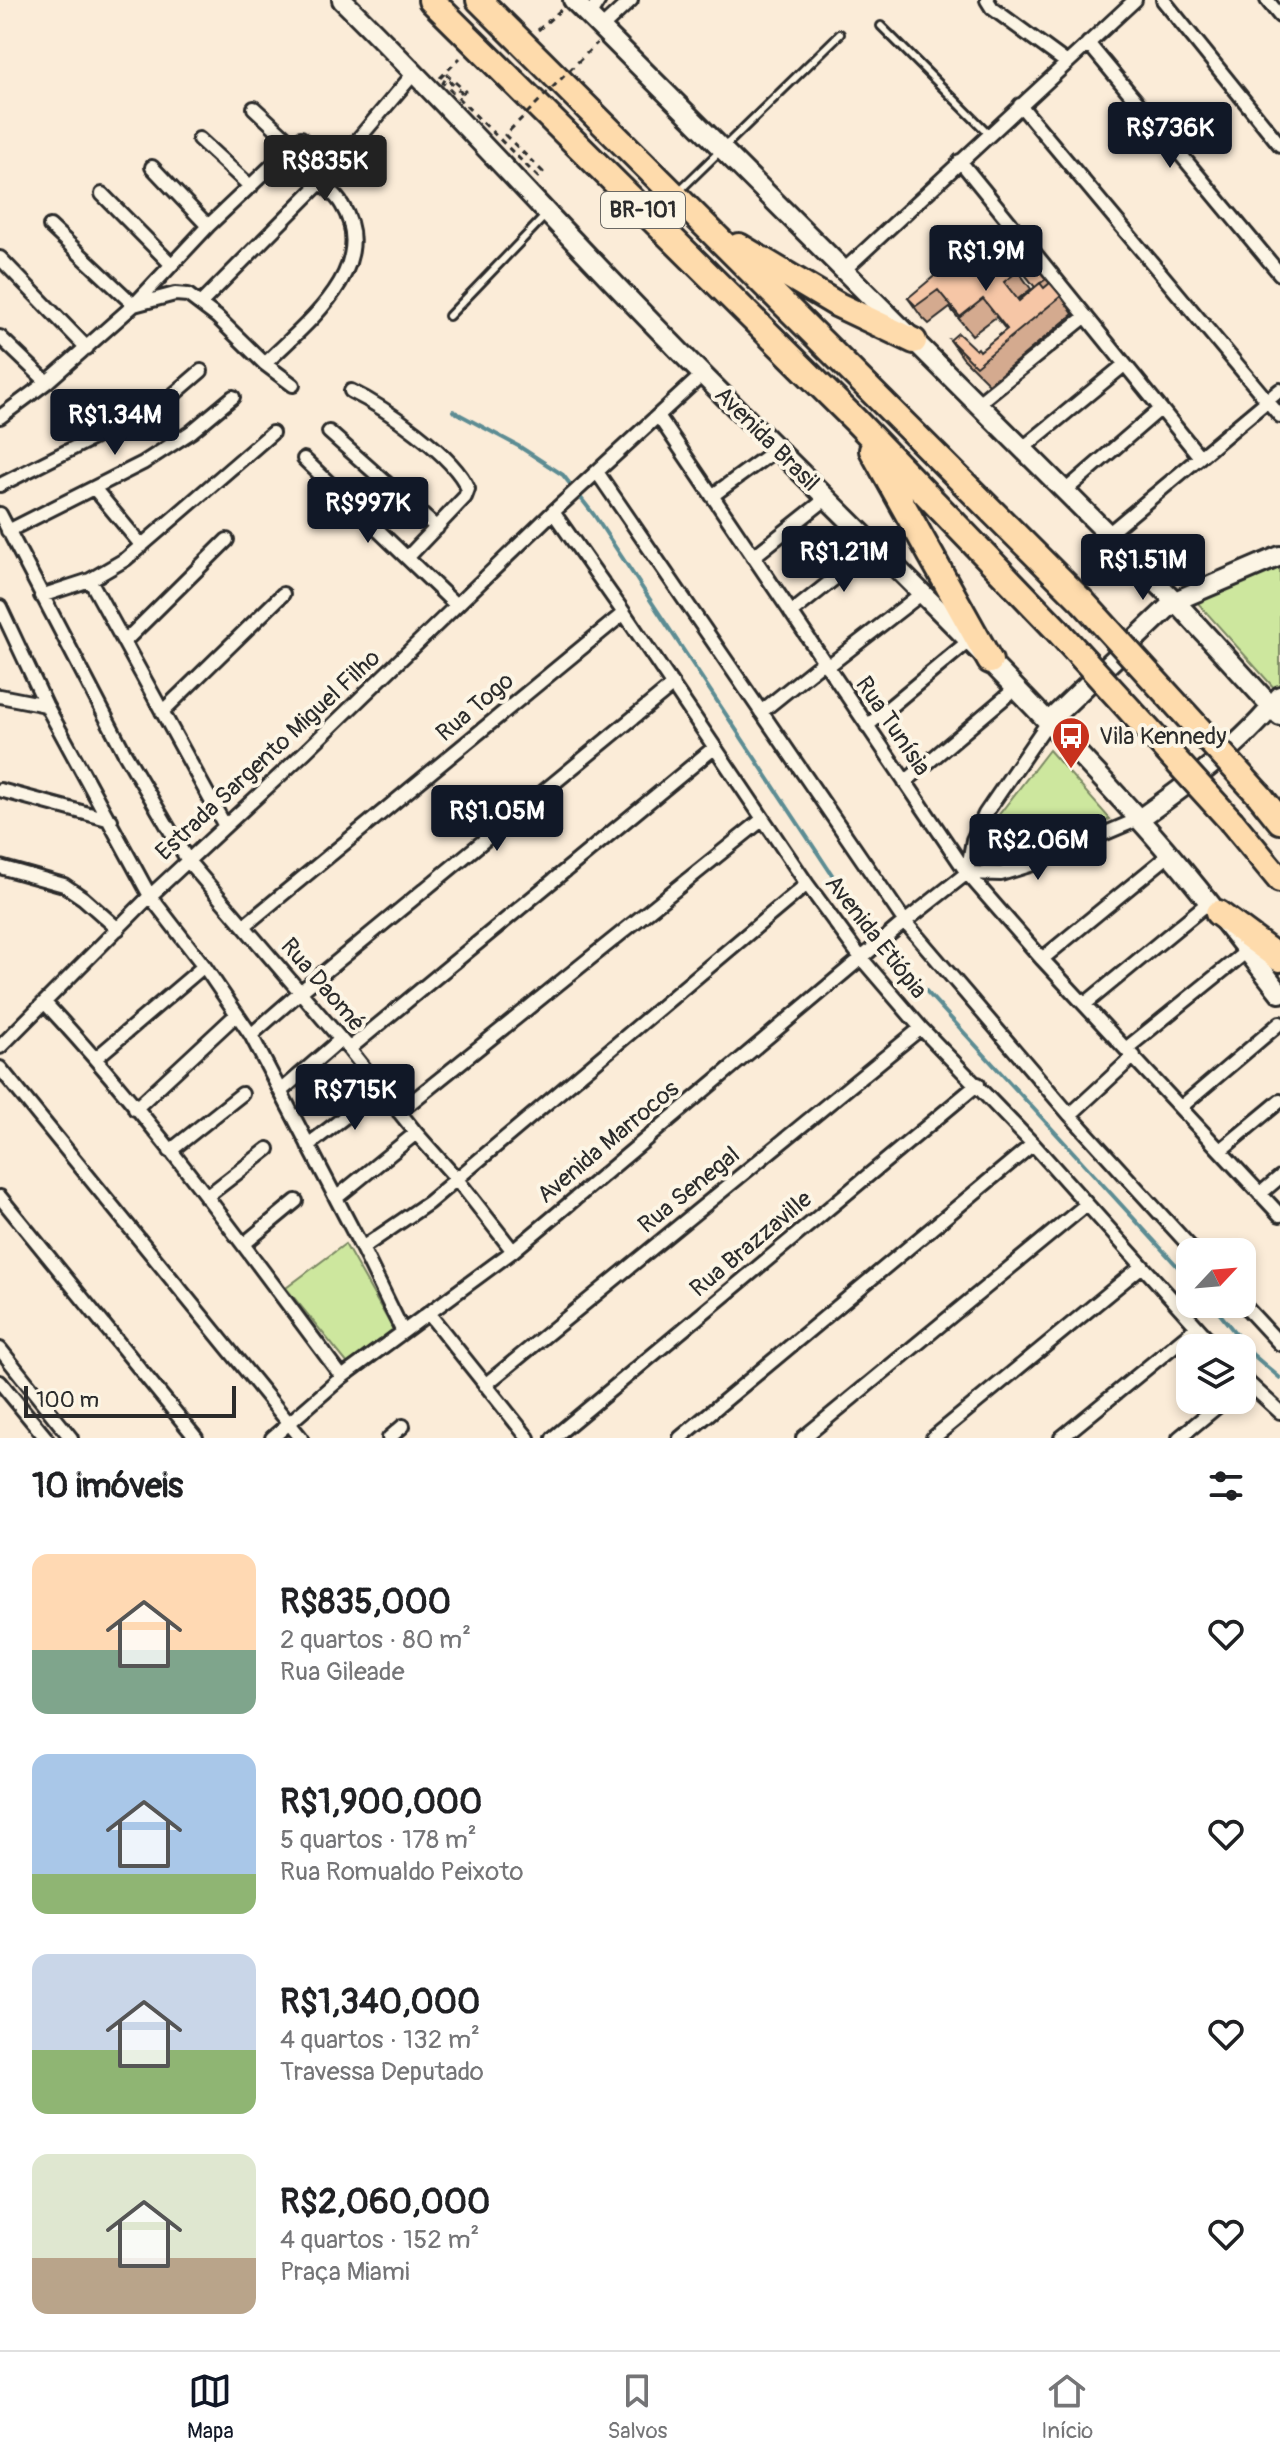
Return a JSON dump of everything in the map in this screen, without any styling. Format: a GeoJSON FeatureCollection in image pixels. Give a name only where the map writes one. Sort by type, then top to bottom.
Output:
{"type":"FeatureCollection","features":[{"type":"Feature","properties":{"kind":"highway","name":"BR-101"},"geometry":{"type":"LineString","coordinates":[[431,0],[855,420],[1058,631],[1232,822],[1280,880]]}},
{"type":"Feature","properties":{"kind":"highway","name":"BR-101"},"geometry":{"type":"LineString","coordinates":[[479,0],[1083,602],[1280,821]]}},
{"type":"Feature","properties":{"kind":"highway"},"geometry":{"type":"LineString","coordinates":[[703,224],[838,305],[914,341]]}},
{"type":"Feature","properties":{"kind":"highway"},"geometry":{"type":"LineString","coordinates":[[855,420],[990,661]]}},
{"type":"Feature","properties":{"kind":"highway"},"geometry":{"type":"LineString","coordinates":[[1214,908],[1280,959]]}},
{"type":"Feature","properties":{"kind":"street","name":"Avenida Brasil"},"geometry":{"type":"LineString","coordinates":[[342,0],[415,72],[702,375],[1016,688],[1139,819],[1280,993]]}},
{"type":"Feature","properties":{"kind":"street"},"geometry":{"type":"LineString","coordinates":[[596,22],[631,0]]}},
{"type":"Feature","properties":{"kind":"street"},"geometry":{"type":"LineString","coordinates":[[987,0],[992,8],[1067,63]]}},
{"type":"Feature","properties":{"kind":"street"},"geometry":{"type":"LineString","coordinates":[[844,270],[1135,0]]}},
{"type":"Feature","properties":{"kind":"street"},"geometry":{"type":"LineString","coordinates":[[1163,0],[1280,145]]}},
{"type":"Feature","properties":{"kind":"street"},"geometry":{"type":"LineString","coordinates":[[1267,0],[1280,16]]}},
{"type":"Feature","properties":{"kind":"street"},"geometry":{"type":"LineString","coordinates":[[569,3],[596,22],[1023,448],[1175,601],[1277,706],[1178,791],[1139,819],[1030,865],[1001,874],[967,873],[973,840],[985,814],[1048,722],[1175,601],[1280,556]]}},
{"type":"Feature","properties":{"kind":"street"},"geometry":{"type":"LineString","coordinates":[[1088,43],[1280,274]]}},
{"type":"Feature","properties":{"kind":"street"},"geometry":{"type":"LineString","coordinates":[[201,303],[324,179],[415,72]]}},
{"type":"Feature","properties":{"kind":"street"},"geometry":{"type":"LineString","coordinates":[[1020,105],[1280,416]]}},
{"type":"Feature","properties":{"kind":"street"},"geometry":{"type":"LineString","coordinates":[[254,108],[298,142],[340,201],[351,224],[353,237],[348,266],[334,295],[265,364]]}},
{"type":"Feature","properties":{"kind":"street"},"geometry":{"type":"LineString","coordinates":[[199,139],[251,187]]}},
{"type":"Feature","properties":{"kind":"street"},"geometry":{"type":"LineString","coordinates":[[0,417],[47,382],[134,305],[208,226],[298,142]]}},
{"type":"Feature","properties":{"kind":"street"},"geometry":{"type":"LineString","coordinates":[[960,161],[1200,457]]}},
{"type":"Feature","properties":{"kind":"street"},"geometry":{"type":"LineString","coordinates":[[152,167],[208,226]]}},
{"type":"Feature","properties":{"kind":"street"},"geometry":{"type":"LineString","coordinates":[[102,194],[171,264]]}},
{"type":"Feature","properties":{"kind":"street"},"geometry":{"type":"LineString","coordinates":[[50,226],[134,305]]}},
{"type":"Feature","properties":{"kind":"street"},"geometry":{"type":"LineString","coordinates":[[0,258],[87,348]]}},
{"type":"Feature","properties":{"kind":"street"},"geometry":{"type":"LineString","coordinates":[[134,305],[175,294],[188,295],[293,385]]}},
{"type":"Feature","properties":{"kind":"street"},"geometry":{"type":"LineString","coordinates":[[977,404],[1086,316]]}},
{"type":"Feature","properties":{"kind":"street"},"geometry":{"type":"LineString","coordinates":[[2,344],[47,382]]}},
{"type":"Feature","properties":{"kind":"street"},"geometry":{"type":"LineString","coordinates":[[1023,448],[1124,365]]}},
{"type":"Feature","properties":{"kind":"street"},"geometry":{"type":"LineString","coordinates":[[0,485],[165,402],[201,371]]}},
{"type":"Feature","properties":{"kind":"street"},"geometry":{"type":"LineString","coordinates":[[597,472],[702,375]]}},
{"type":"Feature","properties":{"kind":"street"},"geometry":{"type":"LineString","coordinates":[[1108,534],[1280,390]]}},
{"type":"Feature","properties":{"kind":"street"},"geometry":{"type":"LineString","coordinates":[[351,391],[378,404],[413,431],[442,457],[468,489],[465,497],[407,558]]}},
{"type":"Feature","properties":{"kind":"street"},"geometry":{"type":"LineString","coordinates":[[8,531],[143,463],[171,446],[233,397]]}},
{"type":"Feature","properties":{"kind":"street"},"geometry":{"type":"LineString","coordinates":[[1065,491],[1160,409]]}},
{"type":"Feature","properties":{"kind":"street","name":"Rua Tunísia"},"geometry":{"type":"LineString","coordinates":[[659,417],[967,873],[1042,959],[1280,1215]]}},
{"type":"Feature","properties":{"kind":"street"},"geometry":{"type":"LineString","coordinates":[[329,432],[437,528]]}},
{"type":"Feature","properties":{"kind":"street"},"geometry":{"type":"LineString","coordinates":[[41,596],[110,570],[272,433]]}},
{"type":"Feature","properties":{"kind":"street"},"geometry":{"type":"LineString","coordinates":[[712,496],[778,448]]}},
{"type":"Feature","properties":{"kind":"street"},"geometry":{"type":"LineString","coordinates":[[304,459],[456,605]]}},
{"type":"Feature","properties":{"kind":"street","name":"Estrada Sargento Miguel Filho"},"geometry":{"type":"LineString","coordinates":[[0,1047],[150,896],[597,472]]}},
{"type":"Feature","properties":{"kind":"street","name":"Avenida Etiópia"},"geometry":{"type":"LineString","coordinates":[[597,472],[761,712],[901,925],[1182,1238]]}},
{"type":"Feature","properties":{"kind":"street"},"geometry":{"type":"LineString","coordinates":[[94,488],[142,546]]}},
{"type":"Feature","properties":{"kind":"street"},"geometry":{"type":"LineString","coordinates":[[753,557],[827,498]]}},
{"type":"Feature","properties":{"kind":"street","name":"Avenida Etiópia"},"geometry":{"type":"LineString","coordinates":[[553,512],[807,884],[866,954],[921,1028],[978,1084],[1203,1334]]}},
{"type":"Feature","properties":{"kind":"street","name":"Rua Daomé"},"geometry":{"type":"LineString","coordinates":[[0,514],[124,752],[188,861],[456,1178],[513,1251]]}},
{"type":"Feature","properties":{"kind":"street"},"geometry":{"type":"LineString","coordinates":[[124,642],[227,540]]}},
{"type":"Feature","properties":{"kind":"street"},"geometry":{"type":"LineString","coordinates":[[791,613],[874,547]]}},
{"type":"Feature","properties":{"kind":"street"},"geometry":{"type":"LineString","coordinates":[[90,580],[225,826]]}},
{"type":"Feature","properties":{"kind":"street"},"geometry":{"type":"LineString","coordinates":[[162,712],[283,594]]}},
{"type":"Feature","properties":{"kind":"street"},"geometry":{"type":"LineString","coordinates":[[761,712],[921,594]]}},
{"type":"Feature","properties":{"kind":"street"},"geometry":{"type":"LineString","coordinates":[[0,607],[46,705],[150,896],[204,966],[251,1035],[403,1332]]}},
{"type":"Feature","properties":{"kind":"street","name":"Rua Togo"},"geometry":{"type":"LineString","coordinates":[[244,926],[624,613]]}},
{"type":"Feature","properties":{"kind":"street"},"geometry":{"type":"LineString","coordinates":[[867,726],[970,640]]}},
{"type":"Feature","properties":{"kind":"street"},"geometry":{"type":"LineString","coordinates":[[251,1035],[673,685]]}},
{"type":"Feature","properties":{"kind":"street"},"geometry":{"type":"LineString","coordinates":[[905,782],[1016,688]]}},
{"type":"Feature","properties":{"kind":"street"},"geometry":{"type":"LineString","coordinates":[[0,696],[46,705]]}},
{"type":"Feature","properties":{"kind":"street"},"geometry":{"type":"LineString","coordinates":[[281,1091],[715,747]]}},
{"type":"Feature","properties":{"kind":"street"},"geometry":{"type":"LineString","coordinates":[[0,790],[111,820]]}},
{"type":"Feature","properties":{"kind":"street"},"geometry":{"type":"LineString","coordinates":[[399,1112],[763,819]]}},
{"type":"Feature","properties":{"kind":"street"},"geometry":{"type":"LineString","coordinates":[[1042,959],[1169,855]]}},
{"type":"Feature","properties":{"kind":"street"},"geometry":{"type":"LineString","coordinates":[[0,867],[64,885],[118,929]]}},
{"type":"Feature","properties":{"kind":"street","name":"Avenida Marrocos"},"geometry":{"type":"LineString","coordinates":[[272,1438],[342,1377],[513,1251],[967,873]]}},
{"type":"Feature","properties":{"kind":"street"},"geometry":{"type":"LineString","coordinates":[[362,1248],[428,1203],[807,884]]}},
{"type":"Feature","properties":{"kind":"street"},"geometry":{"type":"LineString","coordinates":[[1085,1004],[1214,908]]}},
{"type":"Feature","properties":{"kind":"street"},"geometry":{"type":"LineString","coordinates":[[1070,1115],[1131,1052],[1247,951]]}},
{"type":"Feature","properties":{"kind":"street"},"geometry":{"type":"LineString","coordinates":[[96,1058],[204,966]]}},
{"type":"Feature","properties":{"kind":"street"},"geometry":{"type":"LineString","coordinates":[[46,1004],[96,1058],[244,1244],[342,1377]]}},
{"type":"Feature","properties":{"kind":"street"},"geometry":{"type":"LineString","coordinates":[[135,1109],[237,1014]]}},
{"type":"Feature","properties":{"kind":"street"},"geometry":{"type":"LineString","coordinates":[[1181,1107],[1280,1023]]}},
{"type":"Feature","properties":{"kind":"street","name":"Rua Senegal"},"geometry":{"type":"LineString","coordinates":[[485,1385],[921,1028]]}},
{"type":"Feature","properties":{"kind":"street"},"geometry":{"type":"LineString","coordinates":[[0,1068],[301,1438]]}},
{"type":"Feature","properties":{"kind":"street","name":"Rua Brazzaville"},"geometry":{"type":"LineString","coordinates":[[553,1438],[978,1084]]}},
{"type":"Feature","properties":{"kind":"street"},"geometry":{"type":"LineString","coordinates":[[308,1145],[380,1090]]}},
{"type":"Feature","properties":{"kind":"street"},"geometry":{"type":"LineString","coordinates":[[170,1151],[242,1094]]}},
{"type":"Feature","properties":{"kind":"street"},"geometry":{"type":"LineString","coordinates":[[1221,1150],[1280,1101]]}},
{"type":"Feature","properties":{"kind":"street"},"geometry":{"type":"LineString","coordinates":[[336,1198],[416,1133]]}},
{"type":"Feature","properties":{"kind":"street"},"geometry":{"type":"LineString","coordinates":[[680,1438],[1033,1144]]}},
{"type":"Feature","properties":{"kind":"street"},"geometry":{"type":"LineString","coordinates":[[206,1197],[268,1149]]}},
{"type":"Feature","properties":{"kind":"street"},"geometry":{"type":"LineString","coordinates":[[1260,1194],[1280,1177]]}},
{"type":"Feature","properties":{"kind":"street"},"geometry":{"type":"LineString","coordinates":[[0,1197],[196,1438]]}},
{"type":"Feature","properties":{"kind":"street"},"geometry":{"type":"LineString","coordinates":[[244,1244],[296,1201]]}},
{"type":"Feature","properties":{"kind":"street"},"geometry":{"type":"LineString","coordinates":[[803,1438],[1087,1204]]}},
{"type":"Feature","properties":{"kind":"street"},"geometry":{"type":"LineString","coordinates":[[933,1438],[1142,1266]]}},
{"type":"Feature","properties":{"kind":"street"},"geometry":{"type":"LineString","coordinates":[[429,1314],[528,1438]]}},
{"type":"Feature","properties":{"kind":"street"},"geometry":{"type":"LineString","coordinates":[[1256,1318],[1280,1344]]}},
{"type":"Feature","properties":{"kind":"street"},"geometry":{"type":"LineString","coordinates":[[1061,1438],[1197,1327]]}},
{"type":"Feature","properties":{"kind":"street"},"geometry":{"type":"LineString","coordinates":[[0,1349],[71,1438]]}},
{"type":"Feature","properties":{"kind":"street"},"geometry":{"type":"LineString","coordinates":[[0,1382],[46,1438]]}},
{"type":"Feature","properties":{"kind":"street"},"geometry":{"type":"LineString","coordinates":[[1256,1392],[1280,1412]]}},
{"type":"Feature","properties":{"kind":"street"},"geometry":{"type":"LineString","coordinates":[[1179,1438],[1208,1414]]}},
{"type":"Feature","properties":{"kind":"street"},"geometry":{"type":"LineString","coordinates":[[389,1438],[403,1426]]}},
{"type":"Feature","properties":{"kind":"lane"},"geometry":{"type":"LineString","coordinates":[[881,26],[989,134]]}},
{"type":"Feature","properties":{"kind":"lane"},"geometry":{"type":"LineString","coordinates":[[675,195],[840,34]]}},
{"type":"Feature","properties":{"kind":"lane"},"geometry":{"type":"LineString","coordinates":[[449,316],[548,213]]}},
{"type":"Feature","properties":{"kind":"path"},"geometry":{"type":"LineString","coordinates":[[523,44],[569,3]]}},
{"type":"Feature","properties":{"kind":"path"},"geometry":{"type":"LineString","coordinates":[[446,74],[465,91],[462,93],[446,78],[443,83],[538,177],[543,172],[505,135],[596,22]]}},
{"type":"Feature","properties":{"kind":"path"},"geometry":{"type":"LineString","coordinates":[[428,86],[446,74],[475,44]]}},
{"type":"Feature","properties":{"kind":"green space"},"geometry":{"type":"Polygon","coordinates":[[[1280,567],[1280,684],[1276,690],[1196,601],[1280,567]]]}},
{"type":"Feature","properties":{"kind":"green space"},"geometry":{"type":"Polygon","coordinates":[[[1049,750],[1110,819],[1012,857],[979,859],[981,838],[1049,750]]]}},
{"type":"Feature","properties":{"kind":"green space"},"geometry":{"type":"Polygon","coordinates":[[[345,1244],[393,1329],[348,1364],[286,1288],[345,1244]]]}},
{"type":"Feature","properties":{"kind":"building"},"geometry":{"type":"Polygon","coordinates":[[[987,232],[1018,271],[1004,282],[1019,301],[1040,283],[1044,288],[1050,283],[1061,296],[976,366],[950,340],[958,333],[980,351],[1007,329],[983,299],[960,317],[938,290],[916,306],[908,298],[987,232]]]}},
{"type":"Feature","properties":{"kind":"building"},"geometry":{"type":"Polygon","coordinates":[[[1007,233],[1046,279],[1035,287],[998,240],[1007,233]]]}},
{"type":"Feature","properties":{"kind":"waterway"},"geometry":{"type":"LineString","coordinates":[[453,411],[520,447],[563,475],[594,515],[864,923],[1176,1265]]}},
{"type":"Feature","properties":{"kind":"waterway"},"geometry":{"type":"LineString","coordinates":[[1223,1318],[1252,1354],[1280,1378]]}},
{"type":"Feature","properties":{"kind":"place","name":"Vila Kennedy"},"geometry":{"type":"Point","coordinates":[1071,770]}}]}
